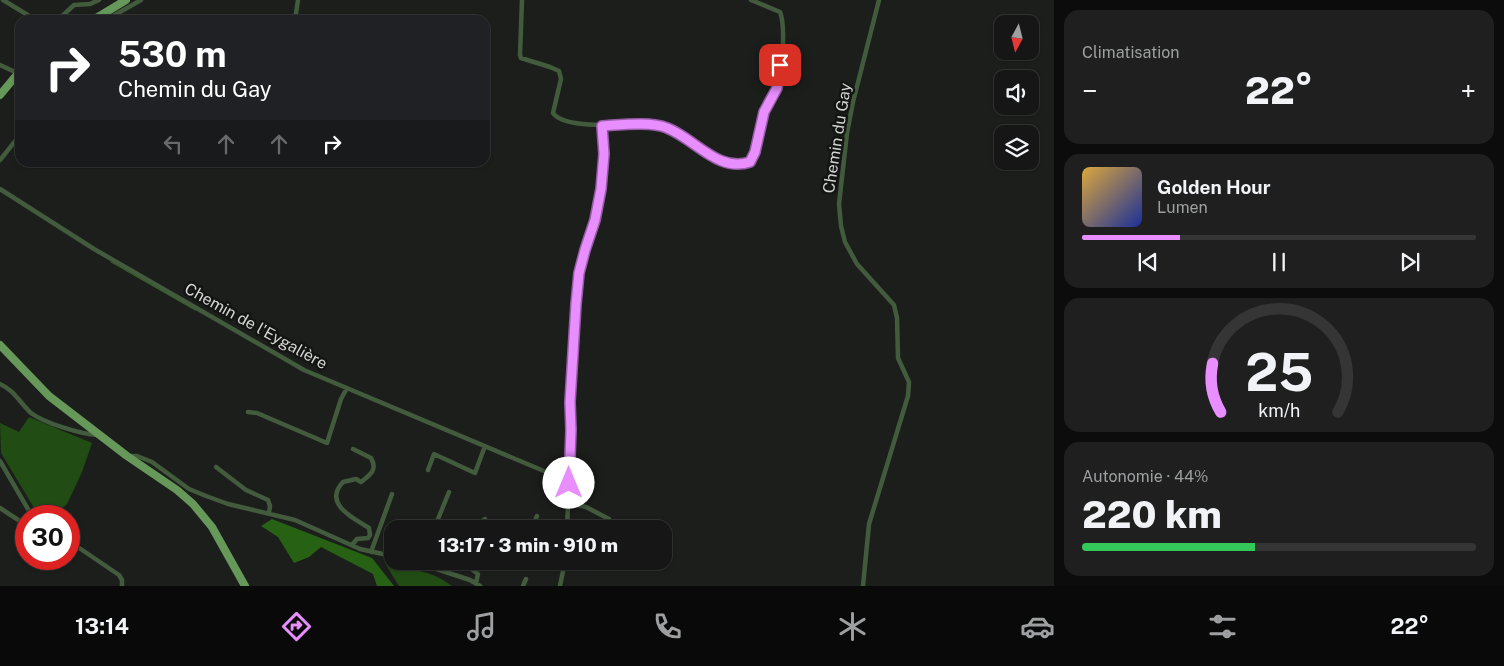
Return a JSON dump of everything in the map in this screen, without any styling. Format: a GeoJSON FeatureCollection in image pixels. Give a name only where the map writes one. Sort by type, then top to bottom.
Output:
{"type":"FeatureCollection","features":[{"type":"Feature","properties":{"kind":"main road"},"geometry":{"type":"LineString","coordinates":[[101,15],[126,0]]}},
{"type":"Feature","properties":{"kind":"main road"},"geometry":{"type":"LineString","coordinates":[[0,95],[15,72]]}},
{"type":"Feature","properties":{"kind":"main road"},"geometry":{"type":"LineString","coordinates":[[0,345],[49,396],[127,456],[177,490],[204,516],[245,586]]}},
{"type":"Feature","properties":{"kind":"street"},"geometry":{"type":"LineString","coordinates":[[3,0],[28,15]]}},
{"type":"Feature","properties":{"kind":"street"},"geometry":{"type":"LineString","coordinates":[[64,15],[74,6],[90,4],[99,0]]}},
{"type":"Feature","properties":{"kind":"street"},"geometry":{"type":"LineString","coordinates":[[115,15],[141,0]]}},
{"type":"Feature","properties":{"kind":"street"},"geometry":{"type":"LineString","coordinates":[[296,15],[298,0]]}},
{"type":"Feature","properties":{"kind":"street"},"geometry":{"type":"LineString","coordinates":[[522,0],[520,55],[521,58],[556,69],[561,74],[553,113],[556,118],[563,121],[602,126],[644,125],[667,128],[707,154],[724,161],[743,164],[750,162],[755,152],[764,112],[777,88],[783,35],[780,12],[751,0]]}},
{"type":"Feature","properties":{"kind":"street","name":"Chemin du Gay"},"geometry":{"type":"LineString","coordinates":[[864,586],[869,524],[908,396],[908,382],[898,358],[894,305],[857,264],[845,242],[839,204],[842,162],[850,118],[879,0]]}},
{"type":"Feature","properties":{"kind":"street"},"geometry":{"type":"LineString","coordinates":[[0,65],[15,71]]}},
{"type":"Feature","properties":{"kind":"street"},"geometry":{"type":"LineString","coordinates":[[567,520],[571,430],[570,402],[576,304],[579,273],[595,220],[601,189],[604,154],[602,126]]}},
{"type":"Feature","properties":{"kind":"street"},"geometry":{"type":"LineString","coordinates":[[0,160],[15,141]]}},
{"type":"Feature","properties":{"kind":"street","name":"Chemin de l'Eygalière"},"geometry":{"type":"LineString","coordinates":[[0,189],[94,249],[304,370],[569,483]]}},
{"type":"Feature","properties":{"kind":"street"},"geometry":{"type":"LineString","coordinates":[[0,384],[17,396],[32,414],[85,435],[101,436]]}},
{"type":"Feature","properties":{"kind":"street"},"geometry":{"type":"LineString","coordinates":[[248,412],[257,413],[327,443],[341,399],[347,388]]}},
{"type":"Feature","properties":{"kind":"street"},"geometry":{"type":"LineString","coordinates":[[428,470],[434,454],[475,473],[485,446]]}},
{"type":"Feature","properties":{"kind":"street"},"geometry":{"type":"LineString","coordinates":[[352,546],[357,539],[368,538],[370,535],[369,528],[357,522],[342,509],[337,497],[338,489],[346,481],[356,479],[361,482],[372,473],[374,465],[371,458],[353,449]]}},
{"type":"Feature","properties":{"kind":"street"},"geometry":{"type":"LineString","coordinates":[[127,456],[137,456],[152,462],[189,489],[206,496],[228,504],[295,520],[352,546],[384,554]]}},
{"type":"Feature","properties":{"kind":"street"},"geometry":{"type":"LineString","coordinates":[[0,462],[25,505]]}},
{"type":"Feature","properties":{"kind":"street"},"geometry":{"type":"LineString","coordinates":[[216,467],[246,490],[268,500],[270,506],[269,513]]}},
{"type":"Feature","properties":{"kind":"street"},"geometry":{"type":"LineString","coordinates":[[438,520],[449,492]]}},
{"type":"Feature","properties":{"kind":"street"},"geometry":{"type":"LineString","coordinates":[[371,552],[392,494]]}},
{"type":"Feature","properties":{"kind":"street"},"geometry":{"type":"LineString","coordinates":[[568,503],[586,507],[609,520]]}},
{"type":"Feature","properties":{"kind":"street"},"geometry":{"type":"LineString","coordinates":[[0,508],[15,518]]}},
{"type":"Feature","properties":{"kind":"street"},"geometry":{"type":"LineString","coordinates":[[535,520],[537,516]]}},
{"type":"Feature","properties":{"kind":"street"},"geometry":{"type":"LineString","coordinates":[[80,548],[114,571],[122,580],[122,586]]}},
{"type":"Feature","properties":{"kind":"street"},"geometry":{"type":"LineString","coordinates":[[440,570],[478,585],[478,574],[473,570]]}},
{"type":"Feature","properties":{"kind":"street"},"geometry":{"type":"LineString","coordinates":[[560,586],[563,570]]}},
{"type":"Feature","properties":{"kind":"street"},"geometry":{"type":"LineString","coordinates":[[523,586],[526,579]]}},
{"type":"Feature","properties":{"kind":"green space"},"geometry":{"type":"Polygon","coordinates":[[[29,417],[92,443],[82,472],[66,505],[32,505],[1,453],[0,423],[19,432],[29,417]]]}},
{"type":"Feature","properties":{"kind":"green space"},"geometry":{"type":"Polygon","coordinates":[[[272,519],[372,558],[394,586],[377,586],[373,574],[321,547],[309,557],[294,563],[278,537],[261,526],[272,519]]]}},
{"type":"Feature","properties":{"kind":"green space"},"geometry":{"type":"Polygon","coordinates":[[[389,570],[415,570],[437,577],[452,586],[399,586],[389,570]]]}},
{"type":"Feature","properties":{"kind":"waterway"},"geometry":{"type":"LineString","coordinates":[[111,262],[195,310]]}},
{"type":"Feature","properties":{"kind":"route"},"geometry":{"type":"LineString","coordinates":[[569,483],[570,402],[576,304],[579,273],[595,220],[601,189],[604,154],[602,126],[660,126],[682,136],[707,154],[724,161],[743,164],[750,162],[755,152],[764,112],[777,88],[780,65]]}}]}
